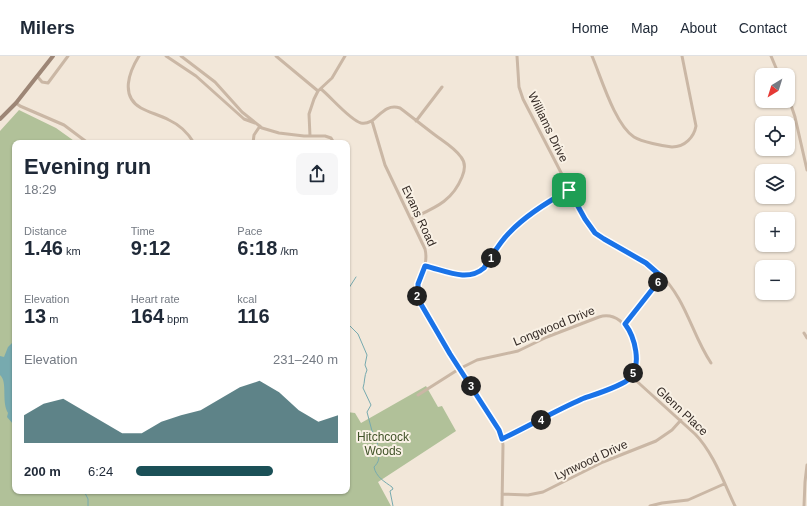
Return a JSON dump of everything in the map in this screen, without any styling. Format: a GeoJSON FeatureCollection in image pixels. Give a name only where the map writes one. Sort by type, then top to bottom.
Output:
{"type":"FeatureCollection","features":[{"type":"Feature","properties":{"kind":"main road"},"geometry":{"type":"LineString","coordinates":[[0,119],[16,102],[53,56]]}},
{"type":"Feature","properties":{"kind":"street"},"geometry":{"type":"LineString","coordinates":[[37,76],[42,82],[48,83],[68,56]]}},
{"type":"Feature","properties":{"kind":"street"},"geometry":{"type":"LineString","coordinates":[[139,56],[130,72],[128,80],[128,87],[132,100],[141,109],[164,117],[178,125],[192,140]]}},
{"type":"Feature","properties":{"kind":"street"},"geometry":{"type":"LineString","coordinates":[[166,56],[196,76],[244,119],[278,133],[310,136],[317,135],[330,137],[333,140]]}},
{"type":"Feature","properties":{"kind":"street"},"geometry":{"type":"LineString","coordinates":[[181,56],[212,79],[242,112],[258,125]]}},
{"type":"Feature","properties":{"kind":"street"},"geometry":{"type":"LineString","coordinates":[[276,56],[357,121],[366,123],[372,121],[384,110],[392,107],[400,108],[460,154],[465,170],[459,185],[450,198],[411,219]]}},
{"type":"Feature","properties":{"kind":"street"},"geometry":{"type":"LineString","coordinates":[[310,136],[309,114],[314,99],[319,90],[332,78],[345,56]]}},
{"type":"Feature","properties":{"kind":"street","name":"Williams Drive"},"geometry":{"type":"LineString","coordinates":[[517,56],[517,74],[520,93],[585,219],[595,233],[642,261],[670,285],[684,307],[703,350],[711,363]]}},
{"type":"Feature","properties":{"kind":"street"},"geometry":{"type":"LineString","coordinates":[[592,56],[617,115],[627,131],[642,141],[673,147],[682,145],[688,140],[694,133],[696,126],[682,56]]}},
{"type":"Feature","properties":{"kind":"street"},"geometry":{"type":"LineString","coordinates":[[771,56],[776,68]]}},
{"type":"Feature","properties":{"kind":"street"},"geometry":{"type":"LineString","coordinates":[[416,121],[442,87]]}},
{"type":"Feature","properties":{"kind":"street"},"geometry":{"type":"LineString","coordinates":[[16,102],[20,106],[64,125],[84,140]]}},
{"type":"Feature","properties":{"kind":"street"},"geometry":{"type":"LineString","coordinates":[[792,108],[807,170]]}},
{"type":"Feature","properties":{"kind":"street","name":"Evans Road"},"geometry":{"type":"LineString","coordinates":[[372,121],[386,165],[425,249],[427,259],[418,284],[418,299],[425,313],[499,430],[502,439],[502,506]]}},
{"type":"Feature","properties":{"kind":"street"},"geometry":{"type":"LineString","coordinates":[[253,140],[258,125]]}},
{"type":"Feature","properties":{"kind":"street"},"geometry":{"type":"LineString","coordinates":[[425,266],[456,275],[470,275],[476,273],[484,268],[513,228],[551,200],[569,190]]}},
{"type":"Feature","properties":{"kind":"street"},"geometry":{"type":"LineString","coordinates":[[502,439],[582,399],[626,381],[631,376],[636,367],[637,360],[631,333],[625,324],[662,277]]}},
{"type":"Feature","properties":{"kind":"street","name":"Longwood Drive"},"geometry":{"type":"LineString","coordinates":[[418,395],[460,369],[482,358],[518,351],[605,315],[613,317],[625,324]]}},
{"type":"Feature","properties":{"kind":"street"},"geometry":{"type":"LineString","coordinates":[[804,333],[807,338]]}},
{"type":"Feature","properties":{"kind":"street","name":"Glenn Place"},"geometry":{"type":"LineString","coordinates":[[631,376],[699,438],[707,448],[735,506]]}},
{"type":"Feature","properties":{"kind":"street","name":"Lynwood Drive"},"geometry":{"type":"LineString","coordinates":[[502,494],[528,495],[543,492],[603,462],[656,441],[672,430],[681,420]]}},
{"type":"Feature","properties":{"kind":"street"},"geometry":{"type":"LineString","coordinates":[[804,506],[807,465]]}},
{"type":"Feature","properties":{"kind":"street"},"geometry":{"type":"LineString","coordinates":[[650,506],[690,500],[724,484]]}},
{"type":"Feature","properties":{"kind":"green space","name":"Hitchcock Woods"},"geometry":{"type":"Polygon","coordinates":[[[19,110],[56,128],[73,140],[12,140],[12,494],[350,494],[350,412],[355,413],[361,423],[426,386],[438,407],[442,406],[456,431],[378,482],[391,506],[0,506],[0,131],[19,110]]]}},
{"type":"Feature","properties":{"kind":"water"},"geometry":{"type":"Polygon","coordinates":[[[12,343],[12,423],[7,417],[8,413],[5,403],[4,382],[0,375],[0,356],[4,357],[8,347],[12,343]]]}},
{"type":"Feature","properties":{"kind":"waterway"},"geometry":{"type":"LineString","coordinates":[[350,286],[356,277]]}},
{"type":"Feature","properties":{"kind":"waterway"},"geometry":{"type":"LineString","coordinates":[[350,326],[358,334],[367,355],[365,365],[367,370],[363,388],[371,405],[367,412],[372,431],[378,438],[377,443],[379,457],[374,467],[379,476],[393,489],[390,491],[393,506]]}},
{"type":"Feature","properties":{"kind":"waterway"},"geometry":{"type":"LineString","coordinates":[[86,494],[88,499],[88,506]]}},
{"type":"Feature","properties":{"kind":"route"},"geometry":{"type":"LineString","coordinates":[[569,190],[588,224],[595,233],[646,263],[662,277],[625,324],[631,333],[637,360],[636,367],[631,378],[623,383],[582,399],[502,439],[501,433],[425,313],[418,299],[418,284],[425,266],[456,275],[470,275],[479,272],[484,268],[513,228],[551,200],[569,190]]}}]}
